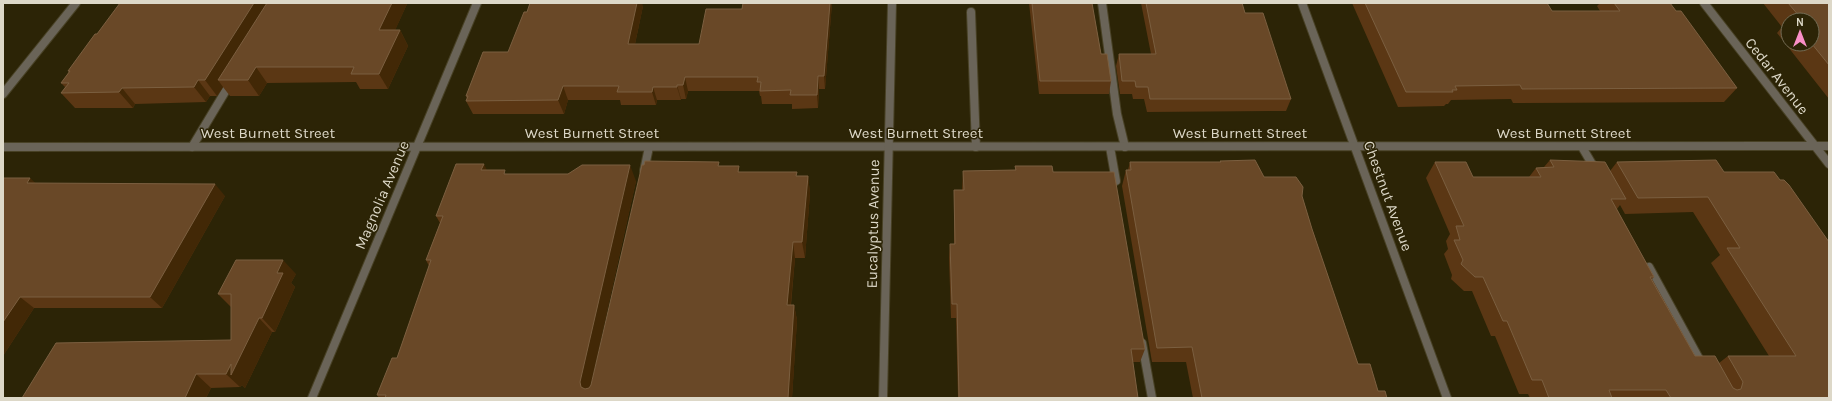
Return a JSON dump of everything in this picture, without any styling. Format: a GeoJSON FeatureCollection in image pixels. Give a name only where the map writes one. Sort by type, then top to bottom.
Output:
{"type":"FeatureCollection","features":[{"type":"Feature","properties":{"kind":"street"},"geometry":{"type":"LineString","coordinates":[[3,94],[76,3]]}},
{"type":"Feature","properties":{"kind":"street","name":"Magnolia Avenue"},"geometry":{"type":"LineString","coordinates":[[312,398],[477,3]]}},
{"type":"Feature","properties":{"kind":"street","name":"Eucalyptus Avenue"},"geometry":{"type":"LineString","coordinates":[[883,398],[892,3]]}},
{"type":"Feature","properties":{"kind":"street"},"geometry":{"type":"LineString","coordinates":[[1102,3],[1117,114],[1125,147]]}},
{"type":"Feature","properties":{"kind":"street","name":"Chestnut Avenue"},"geometry":{"type":"LineString","coordinates":[[1302,3],[1447,398]]}},
{"type":"Feature","properties":{"kind":"street","name":"Cedar Avenue"},"geometry":{"type":"LineString","coordinates":[[1704,3],[1829,164]]}},
{"type":"Feature","properties":{"kind":"street"},"geometry":{"type":"LineString","coordinates":[[971,12],[976,147]]}},
{"type":"Feature","properties":{"kind":"street"},"geometry":{"type":"LineString","coordinates":[[192,147],[236,75]]}},
{"type":"Feature","properties":{"kind":"street","name":"West Burnett Street"},"geometry":{"type":"LineString","coordinates":[[3,147],[1829,146]]}},
{"type":"Feature","properties":{"kind":"street"},"geometry":{"type":"LineString","coordinates":[[642,177],[649,147]]}},
{"type":"Feature","properties":{"kind":"street"},"geometry":{"type":"LineString","coordinates":[[1110,147],[1118,194]]}},
{"type":"Feature","properties":{"kind":"street"},"geometry":{"type":"LineString","coordinates":[[1582,147],[1598,174]]}},
{"type":"Feature","properties":{"kind":"street"},"geometry":{"type":"LineString","coordinates":[[1644,258],[1709,377]]}},
{"type":"Feature","properties":{"kind":"street"},"geometry":{"type":"LineString","coordinates":[[1141,335],[1152,398]]}},
{"type":"Feature","properties":{"kind":"building"},"geometry":{"type":"Polygon","coordinates":[[[120,3],[254,3],[205,80],[198,80],[194,87],[122,88],[119,92],[61,93],[69,83],[61,83],[70,71],[68,71],[120,3]]]}},
{"type":"Feature","properties":{"kind":"building"},"geometry":{"type":"Polygon","coordinates":[[[267,3],[392,3],[379,30],[400,30],[379,74],[351,74],[354,67],[256,67],[248,80],[218,80],[267,3]]]}},
{"type":"Feature","properties":{"kind":"building"},"geometry":{"type":"Polygon","coordinates":[[[530,3],[637,3],[628,44],[699,44],[706,9],[742,9],[743,3],[830,3],[824,76],[818,76],[817,95],[790,95],[791,90],[760,91],[761,82],[757,82],[758,77],[685,77],[683,85],[677,85],[677,87],[653,87],[652,92],[617,92],[619,86],[563,86],[558,100],[466,101],[468,96],[466,96],[483,52],[508,52],[524,12],[527,12],[530,3]]]}},
{"type":"Feature","properties":{"kind":"building"},"geometry":{"type":"Polygon","coordinates":[[[1032,3],[1092,3],[1101,54],[1107,54],[1111,81],[1040,81],[1032,3]]]}},
{"type":"Feature","properties":{"kind":"building"},"geometry":{"type":"Polygon","coordinates":[[[1146,3],[1242,3],[1245,13],[1263,13],[1291,99],[1150,99],[1148,87],[1136,87],[1135,81],[1122,81],[1119,54],[1156,54],[1146,3]]]}},
{"type":"Feature","properties":{"kind":"building"},"geometry":{"type":"Polygon","coordinates":[[[1365,3],[1547,3],[1552,11],[1620,11],[1614,3],[1670,3],[1676,11],[1681,11],[1737,88],[1522,89],[1520,85],[1455,86],[1457,90],[1452,90],[1453,92],[1406,92],[1365,3]]]}},
{"type":"Feature","properties":{"kind":"building"},"geometry":{"type":"Polygon","coordinates":[[[1788,3],[1829,3],[1829,65],[1818,52],[1820,52],[1820,12],[1796,12],[1788,3]]]}},
{"type":"Feature","properties":{"kind":"building"},"geometry":{"type":"Polygon","coordinates":[[[1255,160],[1264,177],[1296,177],[1303,187],[1302,196],[1312,229],[1358,364],[1370,364],[1378,391],[1385,391],[1387,398],[1202,398],[1192,347],[1157,348],[1126,170],[1131,170],[1130,162],[1221,162],[1220,161],[1255,160]]]}},
{"type":"Feature","properties":{"kind":"building"},"geometry":{"type":"Polygon","coordinates":[[[1550,160],[1605,162],[1626,199],[1611,199],[1654,277],[1650,277],[1695,356],[1715,356],[1733,388],[1737,390],[1741,389],[1743,382],[1728,356],[1796,356],[1727,248],[1740,248],[1708,197],[1638,198],[1617,162],[1716,160],[1724,172],[1774,172],[1780,180],[1784,180],[1829,242],[1829,398],[1671,398],[1666,390],[1609,390],[1612,398],[1549,398],[1542,380],[1532,380],[1507,321],[1503,321],[1483,277],[1475,277],[1461,264],[1463,260],[1454,240],[1460,240],[1456,226],[1464,226],[1435,162],[1466,162],[1473,177],[1541,177],[1536,168],[1554,167],[1550,160]]]}},
{"type":"Feature","properties":{"kind":"building"},"geometry":{"type":"Polygon","coordinates":[[[645,161],[719,162],[718,166],[739,166],[738,172],[797,172],[796,176],[808,176],[802,242],[793,242],[787,305],[794,305],[788,398],[385,398],[386,395],[377,395],[392,358],[397,358],[431,260],[426,260],[443,216],[436,216],[456,164],[484,164],[481,170],[505,170],[504,174],[568,174],[582,165],[630,165],[580,382],[581,387],[585,389],[589,388],[591,385],[642,165],[644,165],[645,161]]]}},
{"type":"Feature","properties":{"kind":"building"},"geometry":{"type":"Polygon","coordinates":[[[1015,166],[1052,166],[1053,172],[1114,172],[1145,349],[1131,349],[1138,398],[959,398],[957,304],[952,304],[950,244],[955,244],[954,190],[964,190],[963,171],[1016,170],[1015,166]]]}},
{"type":"Feature","properties":{"kind":"building"},"geometry":{"type":"Polygon","coordinates":[[[3,178],[30,178],[27,183],[215,184],[150,297],[20,297],[3,322],[3,178]]]}},
{"type":"Feature","properties":{"kind":"building"},"geometry":{"type":"Polygon","coordinates":[[[236,260],[283,260],[277,273],[283,273],[262,318],[259,318],[231,375],[231,364],[226,374],[196,374],[185,398],[22,398],[56,343],[231,340],[231,294],[218,294],[236,260]]]}}]}
